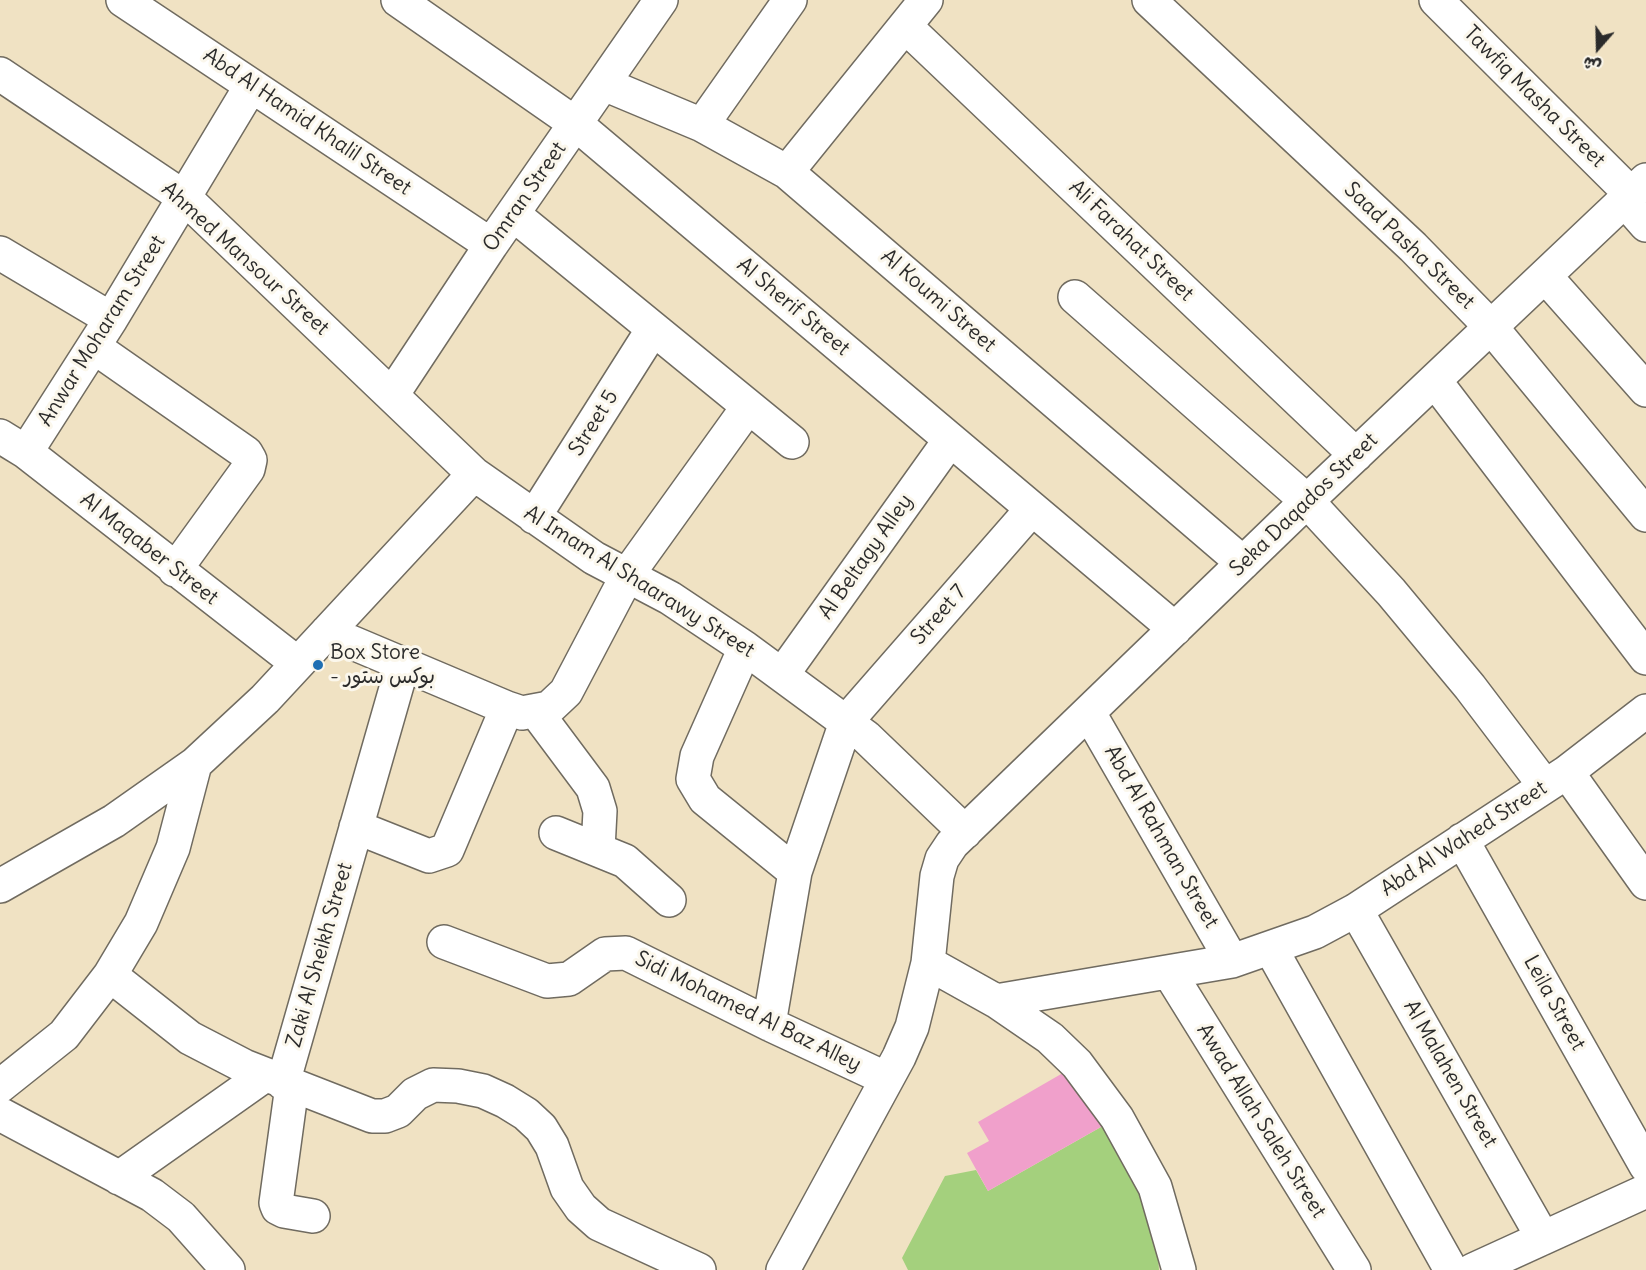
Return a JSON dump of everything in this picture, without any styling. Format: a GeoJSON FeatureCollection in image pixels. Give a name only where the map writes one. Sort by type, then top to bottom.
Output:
{"type":"FeatureCollection","features":[{"type":"Feature","properties":{"kind":"street","name":"Abd Al Hamid Khalil Street"},"geometry":{"type":"LineString","coordinates":[[123,0],[491,245]]}},
{"type":"Feature","properties":{"kind":"street","name":"Al Sherif Street"},"geometry":{"type":"LineString","coordinates":[[398,0],[576,124],[1175,629]]}},
{"type":"Feature","properties":{"kind":"street"},"geometry":{"type":"LineString","coordinates":[[702,125],[790,0]]}},
{"type":"Feature","properties":{"kind":"street"},"geometry":{"type":"LineString","coordinates":[[787,172],[926,0]]}},
{"type":"Feature","properties":{"kind":"street","name":"Saad Pasha Street"},"geometry":{"type":"LineString","coordinates":[[1149,0],[1413,247],[1491,327],[1646,515]]}},
{"type":"Feature","properties":{"kind":"street","name":"Tawfiq Masha Street"},"geometry":{"type":"LineString","coordinates":[[1436,0],[1634,192],[1646,225]]}},
{"type":"Feature","properties":{"kind":"street","name":"Omran Street"},"geometry":{"type":"LineString","coordinates":[[392,395],[491,245],[604,84],[658,1]]}},
{"type":"Feature","properties":{"kind":"street","name":"Ali Farahat Street"},"geometry":{"type":"LineString","coordinates":[[905,26],[1356,455]]}},
{"type":"Feature","properties":{"kind":"street","name":"Ahmed Mansour Street"},"geometry":{"type":"LineString","coordinates":[[0,74],[185,198],[392,395]]}},
{"type":"Feature","properties":{"kind":"street","name":"Al Koumi Street"},"geometry":{"type":"LineString","coordinates":[[604,84],[702,125],[787,172],[1243,563]]}},
{"type":"Feature","properties":{"kind":"street","name":"Anwar Moharam Street"},"geometry":{"type":"LineString","coordinates":[[13,444],[94,347],[251,86]]}},
{"type":"Feature","properties":{"kind":"street","name":"Seka Daqados Street"},"geometry":{"type":"LineString","coordinates":[[783,1270],[887,1079],[912,1027],[928,963],[937,876],[942,859],[952,844],[1307,501],[1634,192]]}},
{"type":"Feature","properties":{"kind":"street"},"geometry":{"type":"LineString","coordinates":[[513,214],[792,442]]}},
{"type":"Feature","properties":{"kind":"street"},"geometry":{"type":"LineString","coordinates":[[0,253],[111,319]]}},
{"type":"Feature","properties":{"kind":"street"},"geometry":{"type":"LineString","coordinates":[[1545,276],[1646,390]]}},
{"type":"Feature","properties":{"kind":"street"},"geometry":{"type":"LineString","coordinates":[[1075,297],[1307,501],[1646,883]]}},
{"type":"Feature","properties":{"kind":"street","name":"Street 5"},"geometry":{"type":"LineString","coordinates":[[534,517],[653,329]]}},
{"type":"Feature","properties":{"kind":"street"},"geometry":{"type":"LineString","coordinates":[[94,347],[246,453],[250,460],[248,469],[175,570]]}},
{"type":"Feature","properties":{"kind":"street"},"geometry":{"type":"LineString","coordinates":[[1435,381],[1646,658]]}},
{"type":"Feature","properties":{"kind":"street","name":"Al Imam Al Shaarawy Street"},"geometry":{"type":"LineString","coordinates":[[392,395],[474,474],[594,558],[670,598],[746,648],[866,737],[965,832]]}},
{"type":"Feature","properties":{"kind":"street"},"geometry":{"type":"LineString","coordinates":[[356,828],[429,856],[447,850],[522,710],[559,702],[628,574],[748,407]]}},
{"type":"Feature","properties":{"kind":"street","name":"Al Beltagy Alley"},"geometry":{"type":"LineString","coordinates":[[782,675],[950,440]]}},
{"type":"Feature","properties":{"kind":"street","name":"Al Maqaber Street"},"geometry":{"type":"LineString","coordinates":[[13,444],[297,663]]}},
{"type":"Feature","properties":{"kind":"street"},"geometry":{"type":"LineString","coordinates":[[0,886],[114,821],[195,764],[265,699],[474,474]]}},
{"type":"Feature","properties":{"kind":"street","name":"Street 7"},"geometry":{"type":"LineString","coordinates":[[846,722],[1032,509]]}},
{"type":"Feature","properties":{"kind":"street"},"geometry":{"type":"LineString","coordinates":[[327,632],[522,710],[593,788],[600,811],[598,849]]}},
{"type":"Feature","properties":{"kind":"street"},"geometry":{"type":"LineString","coordinates":[[746,648],[697,756],[693,779],[705,799],[795,872]]}},
{"type":"Feature","properties":{"kind":"street","name":"Zaki Al Sheikh Street"},"geometry":{"type":"LineString","coordinates":[[313,1216],[284,1211],[278,1208],[276,1203],[280,1081],[403,664]]}},
{"type":"Feature","properties":{"kind":"street","name":"Abd Al Wahed Street"},"geometry":{"type":"LineString","coordinates":[[996,1000],[1232,961],[1271,950],[1315,932],[1356,910],[1556,779],[1646,711]]}},
{"type":"Feature","properties":{"kind":"street","name":"Abd Al Rahman Street"},"geometry":{"type":"LineString","coordinates":[[1089,713],[1232,961]]}},
{"type":"Feature","properties":{"kind":"street"},"geometry":{"type":"LineString","coordinates":[[769,1024],[795,872],[846,722]]}},
{"type":"Feature","properties":{"kind":"street"},"geometry":{"type":"LineString","coordinates":[[0,1086],[64,1035],[110,975],[141,923],[173,848],[195,764]]}},
{"type":"Feature","properties":{"kind":"street"},"geometry":{"type":"LineString","coordinates":[[556,833],[625,861],[669,900]]}},
{"type":"Feature","properties":{"kind":"street","name":"Leila Street"},"geometry":{"type":"LineString","coordinates":[[1462,840],[1646,1166]]}},
{"type":"Feature","properties":{"kind":"street","name":"Al Malahen Street"},"geometry":{"type":"LineString","coordinates":[[1356,910],[1544,1238]]}},
{"type":"Feature","properties":{"kind":"street","name":"Sidi Mohamed Al Baz Alley"},"geometry":{"type":"LineString","coordinates":[[444,942],[547,981],[569,979],[605,954],[626,953],[887,1079]]}},
{"type":"Feature","properties":{"kind":"street"},"geometry":{"type":"LineString","coordinates":[[1271,950],[1451,1270]]}},
{"type":"Feature","properties":{"kind":"street"},"geometry":{"type":"LineString","coordinates":[[928,963],[996,1000],[1050,1038],[1077,1064],[1117,1118],[1155,1186],[1179,1270]]}},
{"type":"Feature","properties":{"kind":"street","name":"Awad Allah Saleh Street"},"geometry":{"type":"LineString","coordinates":[[1169,972],[1354,1270]]}},
{"type":"Feature","properties":{"kind":"street"},"geometry":{"type":"LineString","coordinates":[[110,975],[190,1038],[280,1081],[372,1116],[385,1116],[398,1111],[415,1094],[433,1085],[458,1086],[483,1091],[505,1101],[526,1114],[541,1128],[552,1146],[567,1188],[581,1208],[593,1219],[699,1270]]}},
{"type":"Feature","properties":{"kind":"street"},"geometry":{"type":"LineString","coordinates":[[119,1178],[280,1081]]}},
{"type":"Feature","properties":{"kind":"street"},"geometry":{"type":"LineString","coordinates":[[0,1114],[152,1195],[181,1217],[214,1263]]}},
{"type":"Feature","properties":{"kind":"street"},"geometry":{"type":"LineString","coordinates":[[1473,1270],[1646,1191]]}},
{"type":"Feature","properties":{"kind":"green space"},"geometry":{"type":"Polygon","coordinates":[[[1108,1123],[1156,1227],[1159,1270],[908,1270],[902,1258],[945,1176],[976,1170],[988,1191],[1108,1123]]]}},
{"type":"Feature","properties":{"kind":"building"},"geometry":{"type":"Polygon","coordinates":[[[1075,1066],[1108,1123],[988,1191],[967,1153],[989,1141],[978,1122],[1075,1066]]]}},
{"type":"Feature","properties":{"kind":"place","name":"Box Store - بوكس ستور"},"geometry":{"type":"Point","coordinates":[318,665]}}]}
